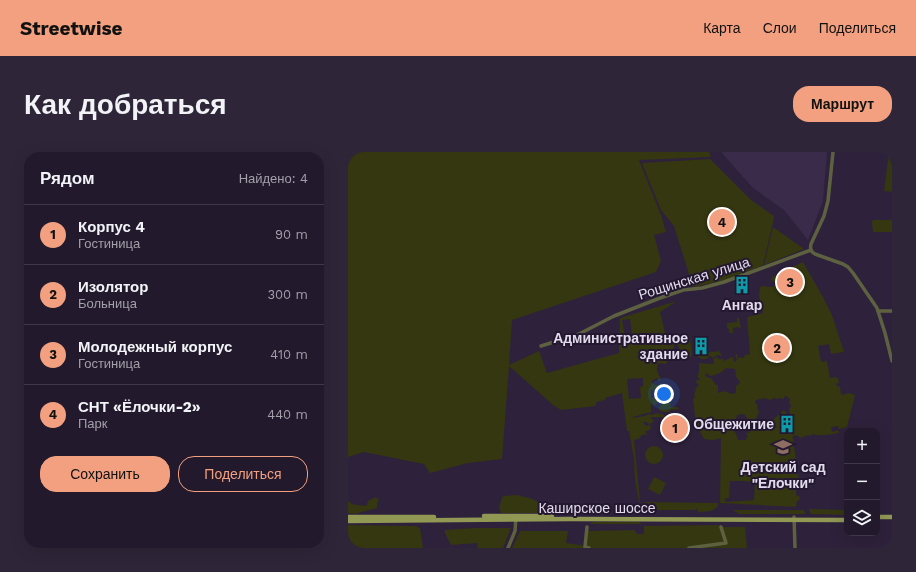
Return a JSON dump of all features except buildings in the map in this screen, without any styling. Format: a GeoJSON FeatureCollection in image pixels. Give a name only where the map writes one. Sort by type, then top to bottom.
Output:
{"type":"FeatureCollection","features":[{"type":"Feature","properties":{"kind":"main road","name":"Каширское шоссе"},"geometry":{"type":"LineString","coordinates":[[348,518],[844,517]]}},
{"type":"Feature","properties":{"kind":"main road"},"geometry":{"type":"LineString","coordinates":[[880,517],[892,517]]}},
{"type":"Feature","properties":{"kind":"main road","name":"Каширское шоссе"},"geometry":{"type":"LineString","coordinates":[[348,521],[516,518]]}},
{"type":"Feature","properties":{"kind":"main road","name":"Каширское шоссе"},"geometry":{"type":"LineString","coordinates":[[794,518],[844,520]]}},
{"type":"Feature","properties":{"kind":"main road"},"geometry":{"type":"LineString","coordinates":[[880,520],[892,520]]}},
{"type":"Feature","properties":{"kind":"street"},"geometry":{"type":"LineString","coordinates":[[833,152],[828,201],[822,221],[811,246],[811,250],[814,253],[840,262],[848,267],[853,273],[878,311],[892,361]]}},
{"type":"Feature","properties":{"kind":"street","name":"Рощинская улица"},"geometry":{"type":"LineString","coordinates":[[541,346],[579,334],[614,316],[660,298],[683,290],[702,288],[724,282],[811,250]]}},
{"type":"Feature","properties":{"kind":"street"},"geometry":{"type":"LineString","coordinates":[[878,311],[892,311]]}},
{"type":"Feature","properties":{"kind":"street"},"geometry":{"type":"LineString","coordinates":[[508,548],[515,531],[516,518]]}},
{"type":"Feature","properties":{"kind":"street"},"geometry":{"type":"LineString","coordinates":[[794,518],[794,548]]}},
{"type":"Feature","properties":{"kind":"street"},"geometry":{"type":"LineString","coordinates":[[587,527],[587,548]]}},
{"type":"Feature","properties":{"kind":"street"},"geometry":{"type":"LineString","coordinates":[[689,548],[726,543],[722,527]]}},
{"type":"Feature","properties":{"kind":"shaded area"},"geometry":{"type":"Polygon","coordinates":[[[721,152],[827,152],[823,201],[808,240],[784,210],[753,188],[721,152]]]}},
{"type":"Feature","properties":{"kind":"green space"},"geometry":{"type":"Polygon","coordinates":[[[348,152],[709,152],[711,157],[639,160],[661,215],[666,232],[654,235],[661,261],[656,272],[512,320],[509,365],[539,351],[547,373],[619,353],[620,318],[677,301],[660,312],[666,337],[662,338],[662,341],[671,344],[680,344],[684,337],[681,335],[686,333],[690,336],[692,356],[687,360],[682,360],[679,356],[681,354],[679,352],[679,347],[674,345],[674,348],[670,352],[670,357],[667,358],[667,362],[665,364],[658,363],[657,371],[661,381],[657,378],[652,381],[653,384],[657,385],[662,383],[663,385],[661,390],[666,389],[666,391],[661,392],[661,395],[657,395],[657,391],[651,390],[651,412],[633,417],[658,413],[660,415],[661,413],[666,417],[671,417],[669,419],[651,417],[651,420],[652,419],[654,421],[650,424],[643,422],[646,426],[651,425],[650,430],[645,432],[648,434],[642,435],[640,438],[634,440],[640,502],[718,503],[718,506],[714,510],[698,512],[697,508],[696,510],[651,510],[648,503],[639,502],[635,481],[634,459],[629,431],[627,431],[622,393],[596,402],[596,406],[561,410],[553,405],[509,366],[502,459],[468,463],[430,473],[424,464],[364,452],[348,457],[348,152]],[[630,319],[622,320],[625,336],[632,335],[630,319]],[[643,378],[627,379],[629,399],[641,398],[640,387],[643,386],[643,378]]]}},
{"type":"Feature","properties":{"kind":"green space"},"geometry":{"type":"Polygon","coordinates":[[[889,152],[892,152],[892,192],[884,191],[889,152]]]}},
{"type":"Feature","properties":{"kind":"green space"},"geometry":{"type":"Polygon","coordinates":[[[710,159],[751,200],[774,216],[774,218],[763,265],[723,281],[693,287],[674,226],[661,210],[642,163],[710,159]]]}},
{"type":"Feature","properties":{"kind":"green space"},"geometry":{"type":"Polygon","coordinates":[[[873,220],[892,220],[892,232],[873,232],[873,220]]]}},
{"type":"Feature","properties":{"kind":"green space"},"geometry":{"type":"Polygon","coordinates":[[[773,227],[804,249],[764,265],[773,227]]]}},
{"type":"Feature","properties":{"kind":"green space"},"geometry":{"type":"Polygon","coordinates":[[[803,262],[832,315],[844,352],[831,354],[829,344],[818,346],[821,362],[827,361],[830,378],[837,377],[839,382],[836,384],[838,387],[840,386],[841,394],[843,395],[848,393],[855,395],[847,427],[838,429],[838,426],[831,427],[832,432],[838,430],[839,433],[822,435],[813,434],[801,438],[796,435],[793,436],[789,408],[791,405],[789,403],[790,399],[787,396],[783,399],[774,398],[770,400],[764,398],[756,400],[755,403],[757,404],[759,413],[756,419],[762,422],[771,419],[773,420],[780,415],[783,410],[786,412],[786,414],[782,416],[782,419],[784,419],[785,430],[790,429],[790,431],[792,431],[798,476],[802,482],[800,485],[797,484],[796,486],[796,495],[800,497],[799,500],[797,501],[797,505],[795,507],[720,503],[721,438],[714,440],[704,439],[696,425],[693,399],[695,397],[695,389],[699,385],[696,382],[700,379],[698,378],[699,363],[712,364],[714,363],[713,359],[717,357],[720,360],[723,359],[724,361],[732,357],[734,358],[734,362],[737,360],[735,356],[737,354],[738,359],[739,357],[743,358],[746,354],[750,355],[747,317],[763,313],[759,296],[760,287],[771,287],[776,285],[776,283],[771,280],[772,277],[803,262]],[[726,368],[717,374],[710,376],[706,373],[705,375],[706,377],[711,378],[716,385],[718,385],[718,393],[724,391],[731,394],[736,393],[736,386],[740,382],[736,377],[735,369],[726,368]],[[744,414],[737,415],[732,425],[738,440],[746,440],[748,437],[746,433],[752,430],[753,427],[744,414]],[[730,481],[729,498],[725,498],[725,502],[754,500],[755,483],[746,481],[730,481]]]}},
{"type":"Feature","properties":{"kind":"green space"},"geometry":{"type":"Polygon","coordinates":[[[737,318],[739,318],[741,329],[738,327],[733,328],[733,333],[729,333],[727,323],[737,322],[737,318]]]}},
{"type":"Feature","properties":{"kind":"green space"},"geometry":{"type":"Polygon","coordinates":[[[719,351],[722,356],[718,355],[712,358],[709,356],[707,359],[701,359],[698,356],[699,354],[719,351]]]}},
{"type":"Feature","properties":{"kind":"green space"},"geometry":{"type":"Polygon","coordinates":[[[651,398],[662,398],[654,406],[651,398]]]}},
{"type":"Feature","properties":{"kind":"green space"},"geometry":{"type":"Polygon","coordinates":[[[663,402],[670,403],[670,407],[677,407],[679,409],[670,410],[669,412],[660,411],[659,407],[663,402]]]}},
{"type":"Feature","properties":{"kind":"green space"},"geometry":{"type":"Polygon","coordinates":[[[650,446],[658,446],[663,451],[661,462],[658,464],[650,464],[645,459],[645,451],[650,446]]]}},
{"type":"Feature","properties":{"kind":"green space"},"geometry":{"type":"Polygon","coordinates":[[[654,477],[666,483],[660,495],[648,489],[654,477]]]}},
{"type":"Feature","properties":{"kind":"green space"},"geometry":{"type":"Polygon","coordinates":[[[516,495],[538,502],[545,508],[546,512],[501,513],[499,508],[502,497],[516,495]]]}},
{"type":"Feature","properties":{"kind":"green space"},"geometry":{"type":"Polygon","coordinates":[[[376,497],[379,500],[377,503],[377,508],[355,514],[348,513],[348,501],[351,504],[366,506],[368,501],[376,497]]]}},
{"type":"Feature","properties":{"kind":"green space"},"geometry":{"type":"Polygon","coordinates":[[[809,509],[844,510],[844,515],[810,513],[809,509]]]}},
{"type":"Feature","properties":{"kind":"green space"},"geometry":{"type":"Polygon","coordinates":[[[732,510],[804,510],[805,514],[740,514],[732,510]]]}},
{"type":"Feature","properties":{"kind":"green space"},"geometry":{"type":"Polygon","coordinates":[[[594,522],[639,522],[642,524],[591,524],[594,522]]]}},
{"type":"Feature","properties":{"kind":"green space"},"geometry":{"type":"Polygon","coordinates":[[[348,525],[416,526],[420,528],[423,548],[348,548],[348,525]]]}},
{"type":"Feature","properties":{"kind":"green space"},"geometry":{"type":"Polygon","coordinates":[[[719,525],[720,527],[745,527],[747,548],[512,548],[520,531],[568,531],[566,543],[587,546],[588,531],[633,530],[637,534],[644,534],[644,526],[719,525]]]}},
{"type":"Feature","properties":{"kind":"green space"},"geometry":{"type":"Polygon","coordinates":[[[511,528],[503,548],[478,548],[477,543],[451,545],[445,533],[445,530],[511,528]]]}},
{"type":"Feature","properties":{"kind":"place","name":"СНТ «Ёлочки-2»"},"geometry":{"type":"Point","coordinates":[722,222]}},
{"type":"Feature","properties":{"kind":"place","name":"Молодежный корпус"},"geometry":{"type":"Point","coordinates":[790,282]}},
{"type":"Feature","properties":{"kind":"place","name":"Ангар"},"geometry":{"type":"Point","coordinates":[742,285]}},
{"type":"Feature","properties":{"kind":"place","name":"Административное здание"},"geometry":{"type":"Point","coordinates":[701,346]}},
{"type":"Feature","properties":{"kind":"place","name":"Изолятор"},"geometry":{"type":"Point","coordinates":[777,348]}},
{"type":"Feature","properties":{"kind":"place","name":"Общежитие"},"geometry":{"type":"Point","coordinates":[787,424]}},
{"type":"Feature","properties":{"kind":"place","name":"Корпус 4"},"geometry":{"type":"Point","coordinates":[675,428]}},
{"type":"Feature","properties":{"kind":"place","name":"Детский сад \"Елочки\""},"geometry":{"type":"Point","coordinates":[783,447]}}]}
